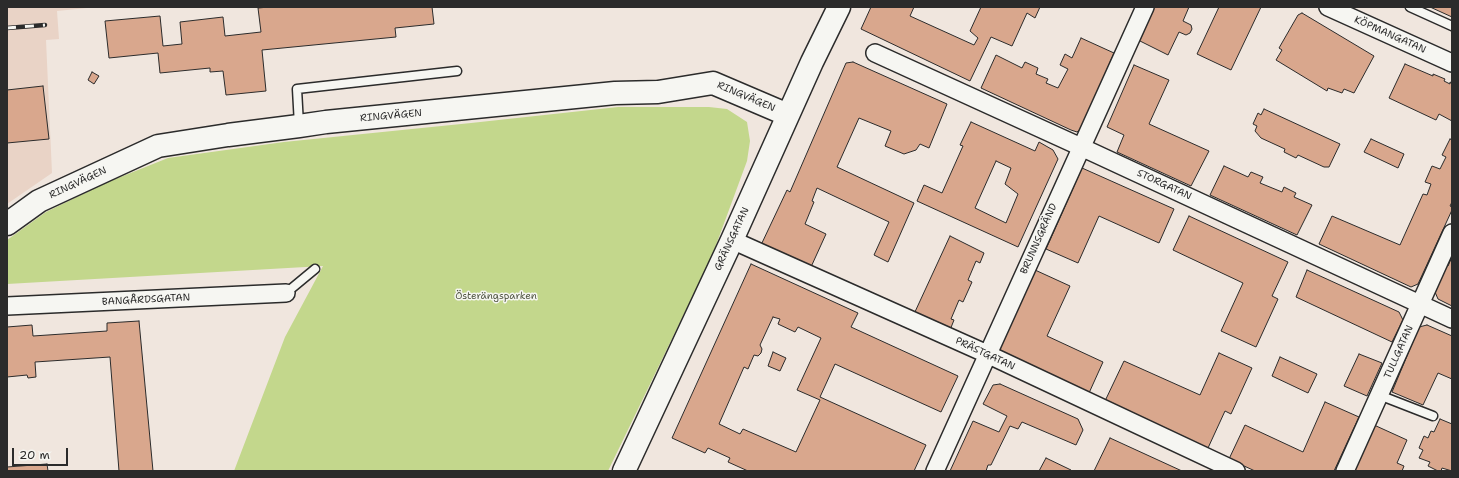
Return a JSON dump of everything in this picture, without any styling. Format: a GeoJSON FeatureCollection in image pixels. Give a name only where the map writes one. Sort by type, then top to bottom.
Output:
{"type":"FeatureCollection","features":[{"type":"Feature","properties":{"kind":"street","name":"GRÄNSGATAN"},"geometry":{"type":"LineString","coordinates":[[624,471],[839,7]]}},
{"type":"Feature","properties":{"kind":"street","name":"BRUNNSGRÄND"},"geometry":{"type":"LineString","coordinates":[[935,471],[986,354],[1145,7]]}},
{"type":"Feature","properties":{"kind":"street","name":"KÖPMANGATAN"},"geometry":{"type":"LineString","coordinates":[[1328,7],[1346,11],[1452,63]]}},
{"type":"Feature","properties":{"kind":"street","name":"STORGATAN"},"geometry":{"type":"LineString","coordinates":[[875,53],[1452,319]]}},
{"type":"Feature","properties":{"kind":"street","name":"RINGVÄGEN"},"geometry":{"type":"LineString","coordinates":[[7,224],[39,201],[158,146],[228,135],[326,122],[608,94],[658,92],[713,83],[788,115]]}},
{"type":"Feature","properties":{"kind":"street","name":"TULLGATAN"},"geometry":{"type":"LineString","coordinates":[[1345,471],[1452,232]]}},
{"type":"Feature","properties":{"kind":"street","name":"PRÄSTGATAN"},"geometry":{"type":"LineString","coordinates":[[732,240],[986,354],[1236,471]]}},
{"type":"Feature","properties":{"kind":"street","name":"BANGÅRDSGATAN"},"geometry":{"type":"LineString","coordinates":[[7,306],[286,293]]}},
{"type":"Feature","properties":{"kind":"lane"},"geometry":{"type":"LineString","coordinates":[[1410,7],[1452,26]]}},
{"type":"Feature","properties":{"kind":"lane"},"geometry":{"type":"LineString","coordinates":[[299,126],[297,89],[457,71]]}},
{"type":"Feature","properties":{"kind":"lane"},"geometry":{"type":"LineString","coordinates":[[286,293],[316,269]]}},
{"type":"Feature","properties":{"kind":"lane"},"geometry":{"type":"LineString","coordinates":[[1379,395],[1433,416]]}},
{"type":"Feature","properties":{"kind":"shaded area"},"geometry":{"type":"Polygon","coordinates":[[[7,7],[97,7],[57,11],[59,39],[46,40],[52,173],[7,204],[7,7]]]}},
{"type":"Feature","properties":{"kind":"green space","name":"Österängsparken"},"geometry":{"type":"Polygon","coordinates":[[[618,107],[709,107],[727,109],[747,122],[750,141],[747,161],[712,256],[608,471],[234,471],[285,337],[323,266],[7,284],[7,240],[46,212],[108,182],[168,158],[284,142],[618,107]]]}},
{"type":"Feature","properties":{"kind":"building"},"geometry":{"type":"Polygon","coordinates":[[[432,7],[434,24],[395,28],[396,37],[262,50],[266,91],[226,95],[223,71],[210,72],[210,68],[160,73],[158,53],[109,58],[105,21],[160,16],[163,46],[182,44],[180,22],[223,17],[225,36],[261,32],[258,8],[432,7]]]}},
{"type":"Feature","properties":{"kind":"building"},"geometry":{"type":"Polygon","coordinates":[[[871,7],[914,7],[910,16],[974,45],[978,38],[970,31],[981,7],[1040,7],[1035,18],[1027,13],[1012,46],[991,37],[970,81],[861,29],[871,7]]]}},
{"type":"Feature","properties":{"kind":"building"},"geometry":{"type":"Polygon","coordinates":[[[1150,7],[1189,7],[1183,21],[1191,25],[1192,29],[1190,33],[1186,35],[1179,32],[1168,55],[1136,39],[1150,7]]]}},
{"type":"Feature","properties":{"kind":"building"},"geometry":{"type":"Polygon","coordinates":[[[1219,7],[1261,7],[1231,70],[1197,54],[1219,7]]]}},
{"type":"Feature","properties":{"kind":"building"},"geometry":{"type":"Polygon","coordinates":[[[1430,7],[1452,7],[1452,17],[1430,7]]]}},
{"type":"Feature","properties":{"kind":"building"},"geometry":{"type":"Polygon","coordinates":[[[1302,13],[1374,56],[1354,93],[1344,89],[1342,93],[1328,88],[1327,91],[1276,60],[1282,50],[1279,48],[1298,15],[1302,13]]]}},
{"type":"Feature","properties":{"kind":"building"},"geometry":{"type":"Polygon","coordinates":[[[1081,38],[1114,53],[1083,125],[1077,132],[981,88],[996,55],[1022,68],[1025,62],[1038,68],[1036,74],[1048,79],[1046,83],[1058,88],[1068,69],[1060,65],[1065,54],[1072,58],[1081,38]]]}},
{"type":"Feature","properties":{"kind":"building"},"geometry":{"type":"Polygon","coordinates":[[[853,62],[947,104],[929,148],[920,144],[916,150],[904,154],[885,146],[891,131],[859,118],[837,167],[914,203],[888,262],[874,255],[889,222],[817,188],[812,201],[814,202],[805,224],[826,234],[811,267],[761,245],[787,190],[790,192],[846,63],[853,62]]]}},
{"type":"Feature","properties":{"kind":"building"},"geometry":{"type":"Polygon","coordinates":[[[1405,64],[1433,76],[1433,74],[1445,79],[1444,81],[1450,84],[1450,82],[1452,83],[1452,121],[1439,114],[1436,120],[1389,98],[1405,64]]]}},
{"type":"Feature","properties":{"kind":"building"},"geometry":{"type":"Polygon","coordinates":[[[1134,65],[1169,80],[1149,124],[1209,151],[1191,186],[1117,152],[1124,135],[1107,127],[1134,65]]]}},
{"type":"Feature","properties":{"kind":"building"},"geometry":{"type":"Polygon","coordinates":[[[92,72],[99,76],[94,84],[88,80],[92,72]]]}},
{"type":"Feature","properties":{"kind":"building"},"geometry":{"type":"Polygon","coordinates":[[[43,86],[49,139],[7,143],[7,90],[43,86]]]}},
{"type":"Feature","properties":{"kind":"building"},"geometry":{"type":"Polygon","coordinates":[[[1264,109],[1340,144],[1329,167],[1324,167],[1298,155],[1296,158],[1284,152],[1285,149],[1261,138],[1255,131],[1257,126],[1253,124],[1258,113],[1261,115],[1264,109]]]}},
{"type":"Feature","properties":{"kind":"building"},"geometry":{"type":"Polygon","coordinates":[[[971,122],[1035,151],[1039,142],[1053,150],[1058,159],[1018,247],[917,201],[924,185],[942,193],[963,146],[960,145],[971,122]],[[996,161],[975,208],[1006,223],[1018,194],[1005,184],[1011,168],[996,161]]]}},
{"type":"Feature","properties":{"kind":"building"},"geometry":{"type":"Polygon","coordinates":[[[1371,139],[1404,154],[1398,168],[1364,152],[1371,139]]]}},
{"type":"Feature","properties":{"kind":"building"},"geometry":{"type":"Polygon","coordinates":[[[1450,139],[1452,140],[1452,202],[1450,206],[1452,207],[1452,210],[1418,284],[1411,287],[1319,244],[1332,216],[1400,245],[1423,194],[1427,195],[1431,184],[1425,182],[1432,166],[1440,169],[1446,157],[1442,155],[1450,139]]]}},
{"type":"Feature","properties":{"kind":"building"},"geometry":{"type":"Polygon","coordinates":[[[1224,166],[1248,177],[1251,172],[1263,177],[1260,183],[1282,192],[1284,187],[1296,193],[1294,197],[1312,205],[1297,235],[1210,195],[1224,166]]]}},
{"type":"Feature","properties":{"kind":"building"},"geometry":{"type":"Polygon","coordinates":[[[1082,168],[1174,209],[1159,243],[1099,216],[1078,263],[1046,249],[1082,168]]]}},
{"type":"Feature","properties":{"kind":"building"},"geometry":{"type":"Polygon","coordinates":[[[1189,216],[1288,262],[1272,296],[1278,299],[1256,347],[1221,331],[1243,283],[1173,250],[1189,216]]]}},
{"type":"Feature","properties":{"kind":"building"},"geometry":{"type":"Polygon","coordinates":[[[950,236],[984,253],[980,263],[976,261],[968,280],[972,282],[963,302],[959,300],[951,319],[954,320],[950,330],[914,314],[950,236]]]}},
{"type":"Feature","properties":{"kind":"building"},"geometry":{"type":"Polygon","coordinates":[[[1452,257],[1452,306],[1438,299],[1435,292],[1446,265],[1448,266],[1452,257]]]}},
{"type":"Feature","properties":{"kind":"building"},"geometry":{"type":"Polygon","coordinates":[[[751,264],[858,313],[851,327],[958,376],[941,412],[835,364],[820,397],[926,445],[914,471],[748,471],[728,462],[730,458],[708,448],[705,453],[672,438],[751,264]],[[773,317],[760,345],[762,349],[761,353],[758,356],[754,355],[748,369],[744,367],[719,424],[740,434],[743,429],[796,452],[820,400],[797,390],[821,338],[798,327],[795,332],[778,324],[780,319],[773,317]]]}},
{"type":"Feature","properties":{"kind":"building"},"geometry":{"type":"Polygon","coordinates":[[[1035,270],[1070,286],[1047,336],[1103,362],[1089,393],[998,353],[1035,270]]]}},
{"type":"Feature","properties":{"kind":"building"},"geometry":{"type":"Polygon","coordinates":[[[1307,270],[1399,312],[1403,320],[1392,342],[1296,297],[1307,270]]]}},
{"type":"Feature","properties":{"kind":"building"},"geometry":{"type":"Polygon","coordinates":[[[139,321],[153,471],[119,471],[110,357],[35,362],[36,377],[28,378],[27,375],[7,377],[7,327],[32,325],[33,336],[107,331],[107,323],[139,321]]]}},
{"type":"Feature","properties":{"kind":"building"},"geometry":{"type":"Polygon","coordinates":[[[1427,325],[1452,336],[1452,379],[1438,373],[1423,405],[1392,392],[1419,327],[1427,325]]]}},
{"type":"Feature","properties":{"kind":"building"},"geometry":{"type":"Polygon","coordinates":[[[773,352],[786,358],[780,371],[768,366],[773,352]]]}},
{"type":"Feature","properties":{"kind":"building"},"geometry":{"type":"Polygon","coordinates":[[[1219,353],[1252,368],[1231,414],[1225,411],[1208,448],[1105,401],[1124,361],[1200,395],[1219,353]]]}},
{"type":"Feature","properties":{"kind":"building"},"geometry":{"type":"Polygon","coordinates":[[[1359,354],[1382,363],[1367,396],[1344,386],[1359,354]]]}},
{"type":"Feature","properties":{"kind":"building"},"geometry":{"type":"Polygon","coordinates":[[[1280,357],[1317,374],[1308,393],[1272,376],[1280,357]]]}},
{"type":"Feature","properties":{"kind":"building"},"geometry":{"type":"Polygon","coordinates":[[[1000,384],[1078,419],[1083,430],[1076,445],[1022,422],[1018,429],[1010,426],[991,465],[988,465],[986,471],[950,471],[973,421],[999,432],[1007,416],[983,404],[993,385],[1000,384]]]}},
{"type":"Feature","properties":{"kind":"building"},"geometry":{"type":"Polygon","coordinates":[[[1325,402],[1359,417],[1334,471],[1255,471],[1229,459],[1245,425],[1303,452],[1325,402]]]}},
{"type":"Feature","properties":{"kind":"building"},"geometry":{"type":"Polygon","coordinates":[[[1440,419],[1452,424],[1452,471],[1442,468],[1441,471],[1438,471],[1428,466],[1430,462],[1419,458],[1423,450],[1419,448],[1424,436],[1428,438],[1431,431],[1434,432],[1440,419]]]}},
{"type":"Feature","properties":{"kind":"building"},"geometry":{"type":"Polygon","coordinates":[[[1374,425],[1407,440],[1397,463],[1404,466],[1402,471],[1353,471],[1374,425]]]}},
{"type":"Feature","properties":{"kind":"building"},"geometry":{"type":"Polygon","coordinates":[[[1110,438],[1182,471],[1094,471],[1110,438]]]}},
{"type":"Feature","properties":{"kind":"building"},"geometry":{"type":"Polygon","coordinates":[[[1046,458],[1071,470],[1039,471],[1046,458]]]}},
{"type":"Feature","properties":{"kind":"building"},"geometry":{"type":"Polygon","coordinates":[[[47,464],[48,471],[7,471],[7,467],[47,464]]]}},
{"type":"Feature","properties":{"kind":"railway"},"geometry":{"type":"LineString","coordinates":[[7,28],[45,25]]}}]}
